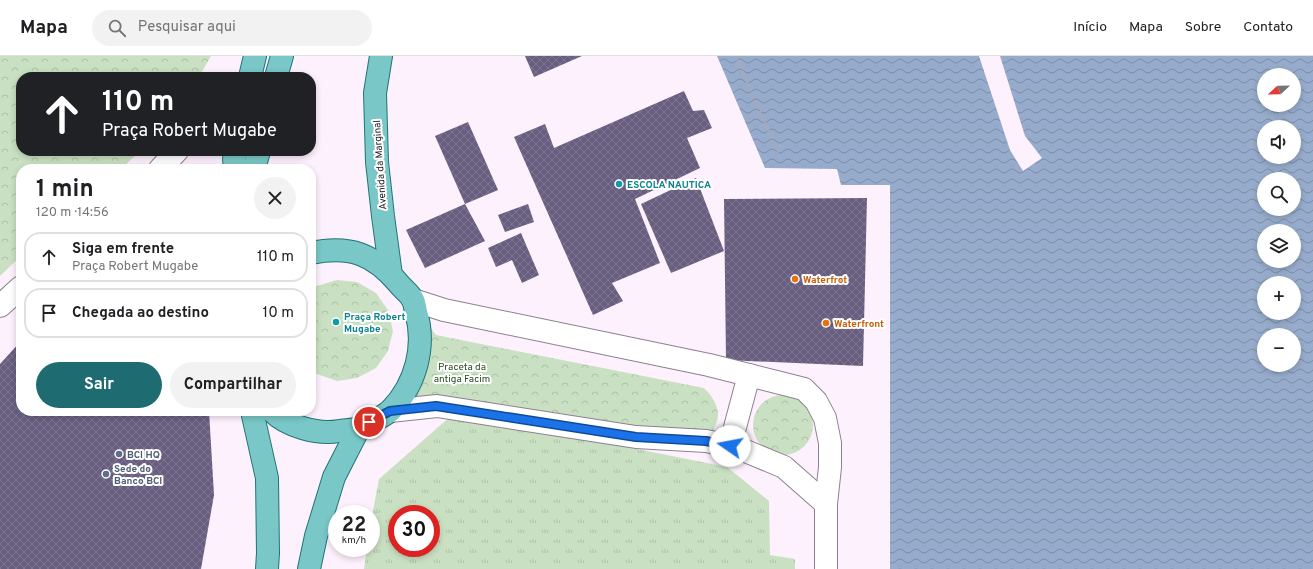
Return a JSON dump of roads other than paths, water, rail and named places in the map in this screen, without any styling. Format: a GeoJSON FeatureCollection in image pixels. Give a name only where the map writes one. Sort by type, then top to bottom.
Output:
{"type":"FeatureCollection","features":[{"type":"Feature","properties":{"kind":"main road"},"geometry":{"type":"LineString","coordinates":[[251,72],[255,56]]}},
{"type":"Feature","properties":{"kind":"main road"},"geometry":{"type":"LineString","coordinates":[[277,72],[282,56]]}},
{"type":"Feature","properties":{"kind":"main road","name":"Avenida da Marginal"},"geometry":{"type":"LineString","coordinates":[[381,56],[375,93],[377,162],[391,275]]}},
{"type":"Feature","properties":{"kind":"main road"},"geometry":{"type":"LineString","coordinates":[[278,416],[302,428],[330,433],[359,428],[390,411],[408,386],[416,368],[419,349],[419,322],[413,300],[391,275],[368,257],[343,250],[316,252]]}},
{"type":"Feature","properties":{"kind":"main road"},"geometry":{"type":"LineString","coordinates":[[253,416],[267,478],[268,553],[266,569]]}},
{"type":"Feature","properties":{"kind":"main road"},"geometry":{"type":"LineString","coordinates":[[309,569],[316,536],[334,477],[359,428]]}},
{"type":"Feature","properties":{"kind":"street"},"geometry":{"type":"LineString","coordinates":[[241,72],[250,56]]}},
{"type":"Feature","properties":{"kind":"street"},"geometry":{"type":"LineString","coordinates":[[165,164],[172,156]]}},
{"type":"Feature","properties":{"kind":"street"},"geometry":{"type":"LineString","coordinates":[[0,306],[16,292]]}},
{"type":"Feature","properties":{"kind":"street"},"geometry":{"type":"LineString","coordinates":[[413,300],[444,310],[709,365],[804,389],[816,401],[825,418],[830,443],[830,467],[826,504],[826,569]]}},
{"type":"Feature","properties":{"kind":"street"},"geometry":{"type":"LineString","coordinates":[[730,446],[749,375]]}},
{"type":"Feature","properties":{"kind":"street"},"geometry":{"type":"LineString","coordinates":[[390,411],[436,406],[636,437],[706,441],[730,446],[784,467],[826,504]]}},
{"type":"Feature","properties":{"kind":"water"},"geometry":{"type":"Polygon","coordinates":[[[717,56],[979,56],[1010,150],[1023,171],[1042,158],[1025,136],[1000,56],[1313,56],[1313,569],[890,569],[890,185],[841,185],[837,169],[765,168],[717,56]]]}},
{"type":"Feature","properties":{"kind":"place","name":"ESCOLA NAUTICA"},"geometry":{"type":"Point","coordinates":[619,184]}},
{"type":"Feature","properties":{"kind":"place","name":"Waterfrot"},"geometry":{"type":"Point","coordinates":[795,279]}},
{"type":"Feature","properties":{"kind":"place","name":"Praça Robert Mugabe"},"geometry":{"type":"Point","coordinates":[336,322]}},
{"type":"Feature","properties":{"kind":"place","name":"Waterfront"},"geometry":{"type":"Point","coordinates":[826,323]}},
{"type":"Feature","properties":{"kind":"place","name":"BCI HQ"},"geometry":{"type":"Point","coordinates":[119,454]}},
{"type":"Feature","properties":{"kind":"place","name":"Sede do Banco BCI"},"geometry":{"type":"Point","coordinates":[106,474]}},
{"type":"Feature","properties":{"kind":"park label","name":"Praceta da antiga Facim"},"geometry":{"type":"Point","coordinates":[462,372]}}]}
